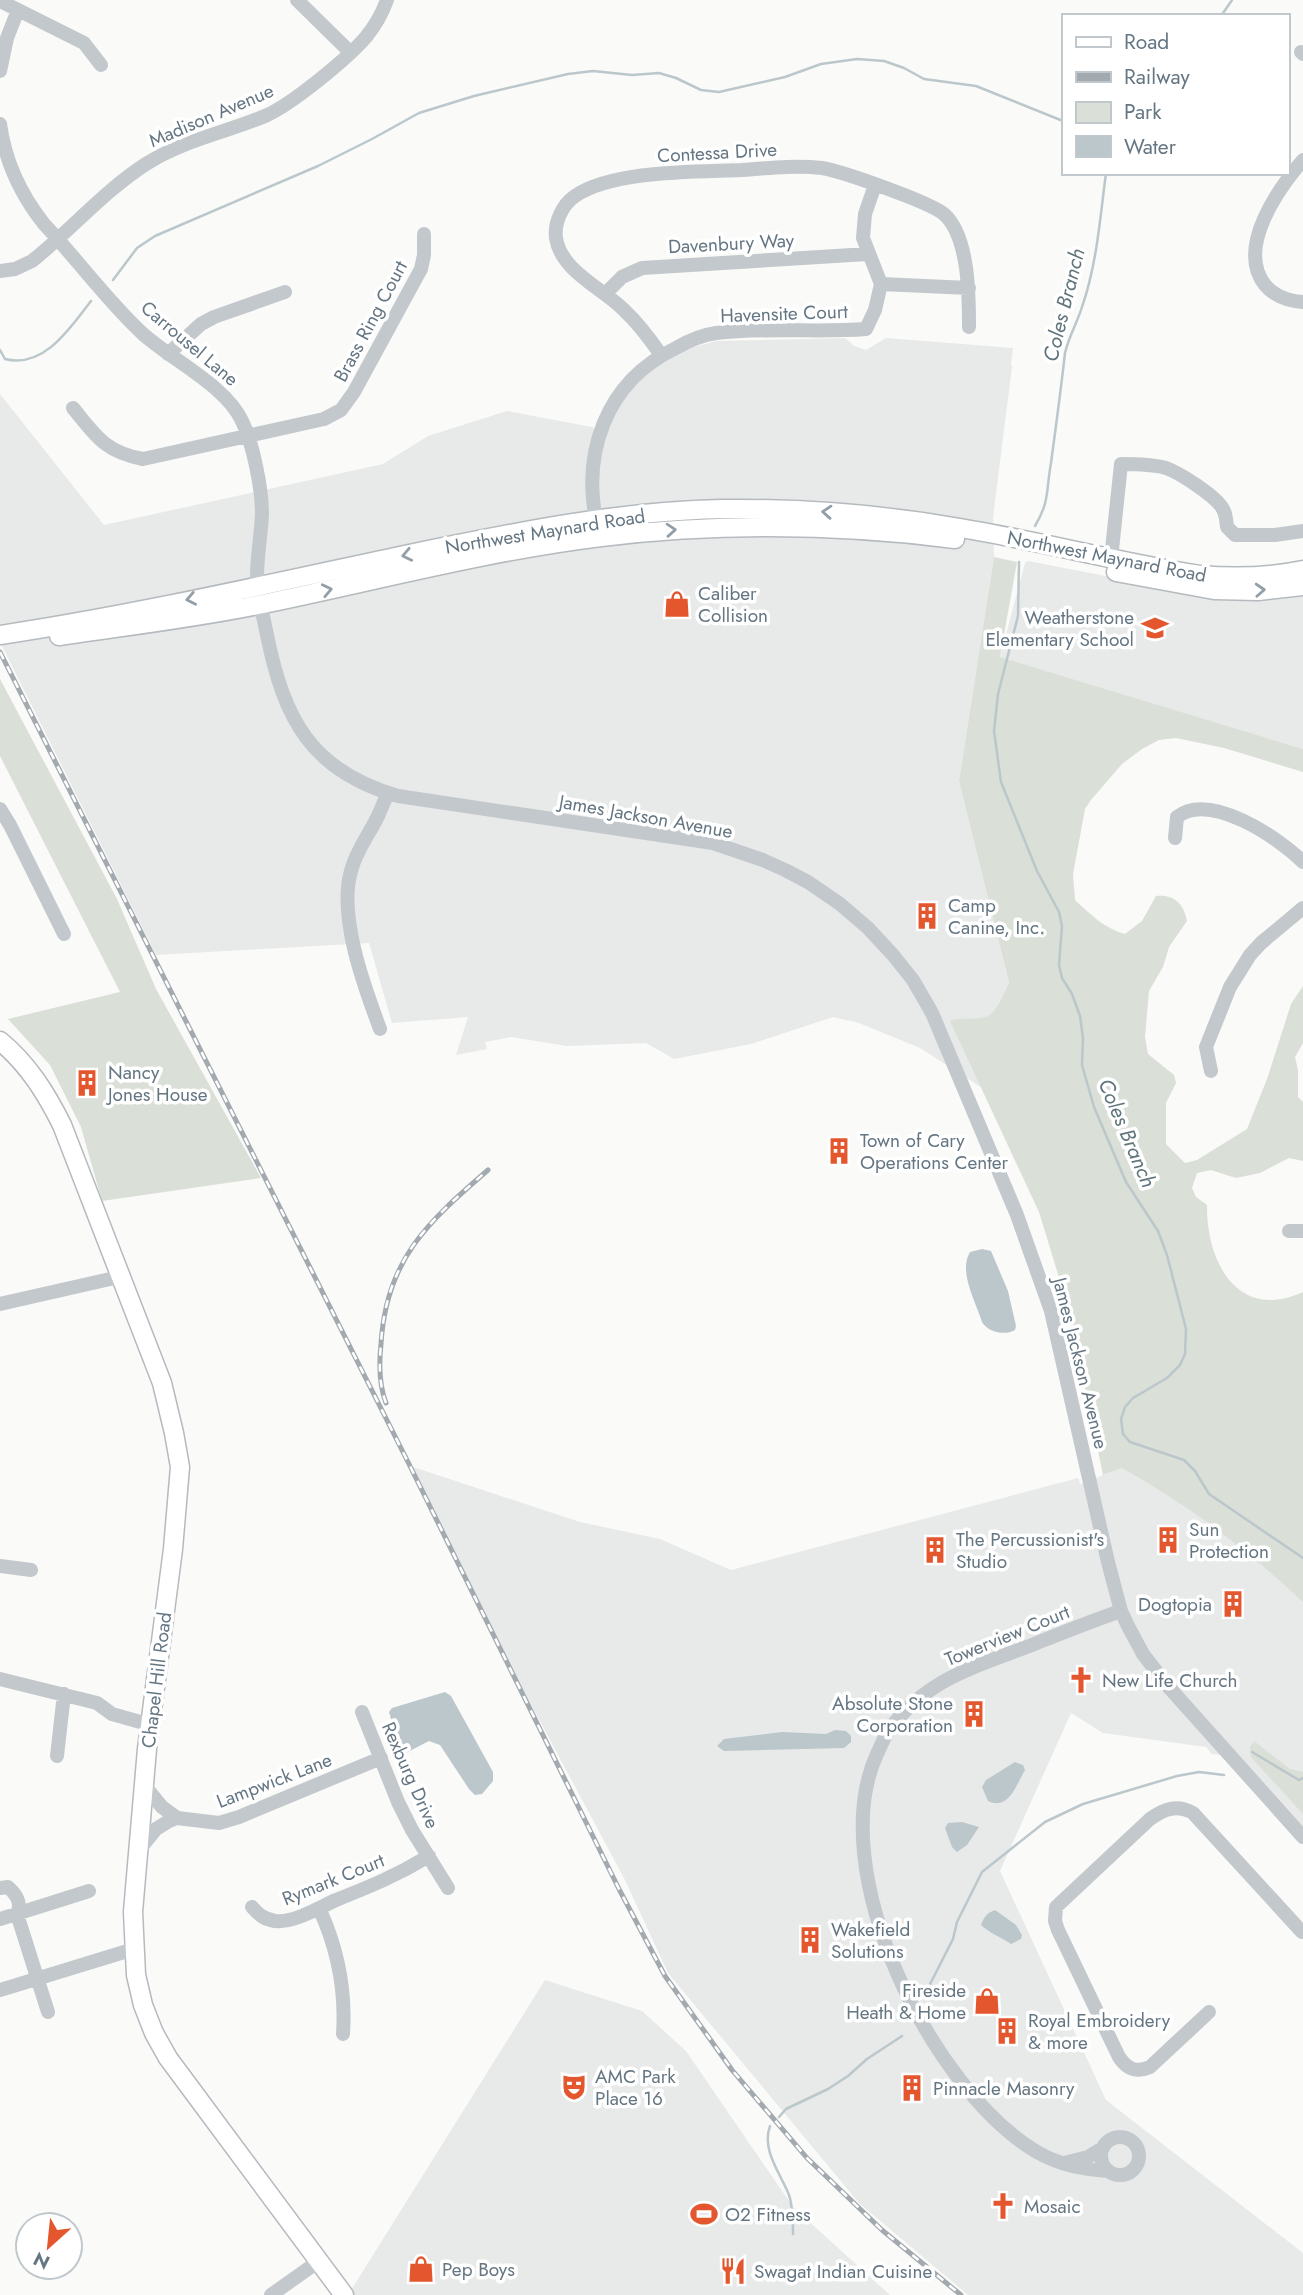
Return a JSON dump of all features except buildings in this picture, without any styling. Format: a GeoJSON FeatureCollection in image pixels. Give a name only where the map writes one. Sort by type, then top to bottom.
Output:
{"type":"FeatureCollection","features":[{"type":"Feature","properties":{"kind":"main road","name":"Northwest Maynard Road"},"geometry":{"type":"LineString","coordinates":[[0,645],[258,585],[512,533],[595,519],[674,511],[732,509],[873,516],[954,527],[1168,570],[1230,577],[1261,576],[1303,569]]}},
{"type":"Feature","properties":{"kind":"main road","name":"Northwest Maynard Road"},"geometry":{"type":"LineString","coordinates":[[0,635],[40,634],[260,605],[523,549],[600,537],[738,527],[850,528],[963,540],[1214,590],[1258,591],[1303,586]]}},
{"type":"Feature","properties":{"kind":"main road","name":"Chapel Hill Road"},"geometry":{"type":"LineString","coordinates":[[0,1041],[32,1074],[49,1098],[62,1125],[162,1383],[180,1468],[135,1870],[134,1949],[136,1975],[143,2005],[154,2034],[168,2058],[344,2295]]}},
{"type":"Feature","properties":{"kind":"street"},"geometry":{"type":"LineString","coordinates":[[297,0],[350,52]]}},
{"type":"Feature","properties":{"kind":"street","name":"Madison Avenue"},"geometry":{"type":"LineString","coordinates":[[0,271],[15,269],[32,261],[147,163],[185,143],[274,112],[302,92],[365,38],[377,22],[387,0]]}},
{"type":"Feature","properties":{"kind":"street"},"geometry":{"type":"LineString","coordinates":[[0,1],[85,43],[101,65]]}},
{"type":"Feature","properties":{"kind":"street"},"geometry":{"type":"LineString","coordinates":[[0,71],[7,38],[18,10]]}},
{"type":"Feature","properties":{"kind":"street","name":"Carrousel Lane"},"geometry":{"type":"LineString","coordinates":[[0,124],[16,180],[33,209],[141,332],[218,391],[242,420],[261,502],[258,585]]}},
{"type":"Feature","properties":{"kind":"street"},"geometry":{"type":"LineString","coordinates":[[1303,160],[1274,201],[1258,234],[1254,252],[1258,274],[1268,288],[1283,298],[1303,302]]}},
{"type":"Feature","properties":{"kind":"street","name":"Contessa Drive"},"geometry":{"type":"LineString","coordinates":[[661,355],[635,321],[566,261],[561,254],[556,235],[560,216],[574,197],[593,188],[647,175],[806,167],[840,172],[934,207],[944,214],[955,229],[967,270],[969,327]]}},
{"type":"Feature","properties":{"kind":"street"},"geometry":{"type":"LineString","coordinates":[[875,185],[863,225],[863,237],[881,284],[969,288]]}},
{"type":"Feature","properties":{"kind":"street","name":"Brass Ring Court"},"geometry":{"type":"LineString","coordinates":[[73,408],[104,444],[115,452],[143,459],[324,419],[346,404],[421,269],[425,256],[424,234]]}},
{"type":"Feature","properties":{"kind":"street","name":"Davenbury Way"},"geometry":{"type":"LineString","coordinates":[[606,293],[622,276],[642,268],[868,254]]}},
{"type":"Feature","properties":{"kind":"street","name":"Havensite Court"},"geometry":{"type":"LineString","coordinates":[[600,537],[595,519],[592,473],[595,449],[605,419],[624,387],[642,369],[661,355],[697,338],[715,333],[866,329],[878,301],[881,284]]}},
{"type":"Feature","properties":{"kind":"street"},"geometry":{"type":"LineString","coordinates":[[168,354],[195,329],[214,317],[285,292]]}},
{"type":"Feature","properties":{"kind":"street"},"geometry":{"type":"LineString","coordinates":[[1111,559],[1121,464],[1166,468],[1187,480],[1220,505],[1227,527],[1235,535],[1275,535],[1303,531]]}},
{"type":"Feature","properties":{"kind":"street","name":"James Jackson Avenue"},"geometry":{"type":"LineString","coordinates":[[258,585],[274,669],[283,697],[296,723],[317,751],[341,771],[388,793],[726,847],[763,860],[808,882],[856,917],[893,955],[913,981],[938,1025],[1017,1215],[1051,1311],[1121,1611],[1135,1640],[1154,1669],[1303,1837]]}},
{"type":"Feature","properties":{"kind":"street"},"geometry":{"type":"LineString","coordinates":[[380,1029],[349,925],[347,889],[356,858],[388,793]]}},
{"type":"Feature","properties":{"kind":"street"},"geometry":{"type":"LineString","coordinates":[[0,808],[6,832],[64,934]]}},
{"type":"Feature","properties":{"kind":"street"},"geometry":{"type":"LineString","coordinates":[[1175,838],[1177,817],[1191,811],[1210,811],[1237,818],[1267,833],[1303,862]]}},
{"type":"Feature","properties":{"kind":"street"},"geometry":{"type":"LineString","coordinates":[[1211,1071],[1206,1047],[1230,986],[1256,949],[1303,908]]}},
{"type":"Feature","properties":{"kind":"street"},"geometry":{"type":"LineString","coordinates":[[0,1304],[119,1277]]}},
{"type":"Feature","properties":{"kind":"street"},"geometry":{"type":"LineString","coordinates":[[0,1566],[31,1570]]}},
{"type":"Feature","properties":{"kind":"street","name":"Towerview Court"},"geometry":{"type":"LineString","coordinates":[[1108,2171],[1083,2169],[1037,2152],[989,2112],[952,2069],[911,2005],[893,1965],[877,1914],[865,1853],[864,1799],[869,1774],[888,1731],[918,1697],[956,1674],[1121,1611]]}},
{"type":"Feature","properties":{"kind":"street"},"geometry":{"type":"LineString","coordinates":[[0,1679],[97,1703],[112,1714],[151,1725]]}},
{"type":"Feature","properties":{"kind":"street"},"geometry":{"type":"LineString","coordinates":[[57,1756],[64,1694]]}},
{"type":"Feature","properties":{"kind":"street","name":"Rexburg Drive"},"geometry":{"type":"LineString","coordinates":[[362,1712],[398,1802],[448,1888]]}},
{"type":"Feature","properties":{"kind":"street","name":"Lampwick Lane"},"geometry":{"type":"LineString","coordinates":[[177,1818],[219,1823],[381,1758]]}},
{"type":"Feature","properties":{"kind":"street"},"geometry":{"type":"LineString","coordinates":[[144,1785],[162,1807],[177,1818]]}},
{"type":"Feature","properties":{"kind":"street"},"geometry":{"type":"LineString","coordinates":[[1209,2012],[1150,2067],[1137,2071],[1129,2069],[1119,2057],[1058,1930],[1055,1922],[1056,1907],[1150,1819],[1161,1811],[1184,1808],[1193,1813],[1302,1931]]}},
{"type":"Feature","properties":{"kind":"street"},"geometry":{"type":"LineString","coordinates":[[139,1850],[156,1829],[177,1818]]}},
{"type":"Feature","properties":{"kind":"street","name":"Rymark Court"},"geometry":{"type":"LineString","coordinates":[[252,1907],[260,1916],[277,1921],[319,1908],[388,1880],[429,1856]]}},
{"type":"Feature","properties":{"kind":"street"},"geometry":{"type":"LineString","coordinates":[[0,1888],[8,1887],[16,1894],[20,1904],[17,1914],[48,2012]]}},
{"type":"Feature","properties":{"kind":"street"},"geometry":{"type":"LineString","coordinates":[[0,1919],[89,1891]]}},
{"type":"Feature","properties":{"kind":"street"},"geometry":{"type":"LineString","coordinates":[[319,1908],[339,1961],[343,1991],[343,2035]]}},
{"type":"Feature","properties":{"kind":"street"},"geometry":{"type":"LineString","coordinates":[[0,1990],[134,1949]]}},
{"type":"Feature","properties":{"kind":"street"},"geometry":{"type":"LineString","coordinates":[[1063,2163],[1088,2157],[1111,2139],[1123,2137],[1129,2139],[1137,2148],[1138,2161],[1131,2171],[1120,2175],[1108,2171],[1102,2160],[1102,2148]]}},
{"type":"Feature","properties":{"kind":"street"},"geometry":{"type":"LineString","coordinates":[[271,2295],[319,2261]]}},
{"type":"Feature","properties":{"kind":"shaded area"},"geometry":{"type":"Polygon","coordinates":[[[845,338],[854,346],[866,350],[886,338],[1013,348],[993,517],[994,557],[959,781],[1034,1085],[990,1093],[920,1048],[859,1023],[833,1017],[751,1044],[674,1059],[646,1043],[567,1046],[511,1037],[485,1042],[487,1049],[456,1055],[468,1017],[392,1023],[369,943],[156,955],[0,642],[0,394],[104,525],[383,464],[428,436],[507,411],[607,432],[615,412],[630,391],[655,367],[683,350],[716,341],[845,338]]]}},
{"type":"Feature","properties":{"kind":"shaded area","name":"Weatherstone Elementary School"},"geometry":{"type":"Polygon","coordinates":[[[1028,561],[1225,599],[1303,591],[1303,749],[1000,657],[1025,563],[1028,561]]]}},
{"type":"Feature","properties":{"kind":"shaded area"},"geometry":{"type":"Polygon","coordinates":[[[1140,1461],[1303,1569],[1303,1833],[1232,1756],[1212,1754],[1206,1747],[1103,1733],[1071,1713],[1000,1871],[1106,2100],[1303,2253],[1303,2295],[968,2295],[859,2203],[668,1973],[624,1878],[492,1632],[413,1467],[580,1522],[660,1539],[731,1570],[1078,1478],[1080,1484],[1140,1461]]]}},
{"type":"Feature","properties":{"kind":"shaded area"},"geometry":{"type":"Polygon","coordinates":[[[545,1980],[642,2011],[686,2051],[793,2207],[890,2295],[348,2295],[545,1980]]]}},
{"type":"Feature","properties":{"kind":"green space"},"geometry":{"type":"Polygon","coordinates":[[[994,557],[1017,562],[1000,657],[1303,749],[1303,772],[1224,748],[1176,738],[1159,740],[1142,749],[1122,764],[1085,809],[1073,874],[1075,900],[1098,920],[1118,932],[1125,934],[1142,921],[1156,896],[1177,901],[1186,915],[1187,921],[1169,947],[1163,967],[1149,991],[1145,1037],[1148,1054],[1174,1075],[1176,1083],[1166,1103],[1166,1144],[1185,1163],[1197,1160],[1247,1129],[1267,1079],[1291,1004],[1303,986],[1303,1043],[1295,1057],[1298,1097],[1303,1102],[1303,1161],[1289,1158],[1260,1173],[1236,1178],[1211,1170],[1197,1173],[1192,1188],[1196,1197],[1207,1205],[1212,1247],[1230,1281],[1244,1293],[1260,1299],[1280,1299],[1303,1292],[1303,1602],[1239,1546],[1170,1497],[1122,1468],[1103,1475],[1069,1310],[1039,1212],[950,1021],[990,1015],[1009,983],[959,781],[994,557]]]}},
{"type":"Feature","properties":{"kind":"green space"},"geometry":{"type":"Polygon","coordinates":[[[0,679],[117,899],[156,989],[261,1178],[102,1201],[81,1127],[50,1065],[8,1019],[120,992],[0,756],[0,679]]]}},
{"type":"Feature","properties":{"kind":"green space"},"geometry":{"type":"Polygon","coordinates":[[[1254,1741],[1290,1769],[1303,1772],[1303,1814],[1251,1757],[1250,1747],[1254,1741]]]}},
{"type":"Feature","properties":{"kind":"water"},"geometry":{"type":"Polygon","coordinates":[[[982,1249],[991,1251],[1008,1291],[1016,1326],[1011,1332],[997,1332],[988,1328],[982,1322],[972,1296],[967,1278],[967,1260],[970,1252],[982,1249]]]}},
{"type":"Feature","properties":{"kind":"water"},"geometry":{"type":"Polygon","coordinates":[[[445,1692],[451,1696],[493,1772],[493,1781],[482,1794],[475,1795],[469,1789],[440,1745],[429,1741],[404,1754],[401,1753],[389,1712],[392,1708],[445,1692]]]}},
{"type":"Feature","properties":{"kind":"water"},"geometry":{"type":"Polygon","coordinates":[[[835,1730],[846,1731],[851,1736],[851,1742],[844,1748],[724,1751],[717,1746],[724,1739],[782,1732],[826,1734],[835,1730]]]}},
{"type":"Feature","properties":{"kind":"water"},"geometry":{"type":"Polygon","coordinates":[[[1015,1762],[1023,1765],[1025,1770],[1011,1795],[1001,1802],[988,1801],[982,1787],[986,1780],[1015,1762]]]}},
{"type":"Feature","properties":{"kind":"water"},"geometry":{"type":"Polygon","coordinates":[[[962,1822],[979,1827],[967,1845],[957,1852],[952,1847],[945,1828],[948,1823],[962,1822]]]}},
{"type":"Feature","properties":{"kind":"water"},"geometry":{"type":"Polygon","coordinates":[[[995,1910],[1016,1925],[1022,1935],[1021,1939],[1011,1944],[981,1925],[986,1916],[995,1910]]]}},
{"type":"Feature","properties":{"kind":"waterway","name":"Coles Branch"},"geometry":{"type":"LineString","coordinates":[[1222,14],[1232,0]]}},
{"type":"Feature","properties":{"kind":"waterway"},"geometry":{"type":"LineString","coordinates":[[113,280],[137,248],[155,236],[318,166],[419,113],[474,96],[568,74],[593,71],[632,75],[659,73],[701,90],[719,92],[785,77],[821,64],[857,59],[884,61],[924,79],[976,86],[1062,121]]}},
{"type":"Feature","properties":{"kind":"waterway","name":"Coles Branch"},"geometry":{"type":"LineString","coordinates":[[1035,526],[1047,495],[1065,353],[1087,291],[1095,258],[1106,175]]}},
{"type":"Feature","properties":{"kind":"waterway"},"geometry":{"type":"LineString","coordinates":[[0,350],[5,359],[19,360],[44,352],[65,334],[91,301]]}},
{"type":"Feature","properties":{"kind":"waterway","name":"Coles Branch"},"geometry":{"type":"LineString","coordinates":[[1019,562],[1018,616],[998,694],[994,731],[1001,782],[1037,871],[1059,912],[1062,926],[1059,965],[1062,978],[1072,994],[1080,1016],[1083,1038],[1082,1065],[1094,1107],[1126,1182],[1158,1231],[1186,1329],[1185,1354],[1180,1365],[1167,1378],[1133,1398],[1125,1407],[1121,1419],[1123,1434],[1130,1442],[1184,1460],[1195,1471],[1209,1494],[1303,1558]]}},
{"type":"Feature","properties":{"kind":"waterway"},"geometry":{"type":"LineString","coordinates":[[1252,1752],[1299,1780],[1303,1778]]}},
{"type":"Feature","properties":{"kind":"waterway"},"geometry":{"type":"LineString","coordinates":[[924,1996],[953,1939],[957,1922],[982,1872],[1045,1822],[1083,1804],[1177,1776],[1199,1772],[1224,1775]]}},
{"type":"Feature","properties":{"kind":"waterway"},"geometry":{"type":"LineString","coordinates":[[779,2117],[786,2109],[848,2076],[867,2059],[902,2036]]}},
{"type":"Feature","properties":{"kind":"waterway"},"geometry":{"type":"LineString","coordinates":[[770,2126],[768,2144],[790,2200],[793,2234]]}},
{"type":"Feature","properties":{"kind":"railway"},"geometry":{"type":"LineString","coordinates":[[0,652],[665,1976],[732,2070],[807,2158],[882,2230],[961,2295]]}},
{"type":"Feature","properties":{"kind":"railway"},"geometry":{"type":"LineString","coordinates":[[386,1403],[380,1374],[381,1344],[391,1288],[401,1265],[429,1225],[488,1170]]}},
{"type":"Feature","properties":{"kind":"place","name":"Caliber Collision"},"geometry":{"type":"Point","coordinates":[677,604]}},
{"type":"Feature","properties":{"kind":"place","name":"Weatherstone Elementary School"},"geometry":{"type":"Point","coordinates":[1155,628]}},
{"type":"Feature","properties":{"kind":"place","name":"Camp Canine, Inc."},"geometry":{"type":"Point","coordinates":[927,916]}},
{"type":"Feature","properties":{"kind":"place","name":"Nancy Jones House"},"geometry":{"type":"Point","coordinates":[87,1083]}},
{"type":"Feature","properties":{"kind":"place","name":"Town of Cary Operations Center"},"geometry":{"type":"Point","coordinates":[839,1151]}},
{"type":"Feature","properties":{"kind":"place","name":"Sun Protection"},"geometry":{"type":"Point","coordinates":[1168,1540]}},
{"type":"Feature","properties":{"kind":"place","name":"The Percussionist's Studio"},"geometry":{"type":"Point","coordinates":[935,1550]}},
{"type":"Feature","properties":{"kind":"place","name":"Dogtopia"},"geometry":{"type":"Point","coordinates":[1233,1604]}},
{"type":"Feature","properties":{"kind":"place","name":"New Life Church"},"geometry":{"type":"Point","coordinates":[1081,1680]}},
{"type":"Feature","properties":{"kind":"place","name":"Absolute Stone Corporation"},"geometry":{"type":"Point","coordinates":[974,1714]}},
{"type":"Feature","properties":{"kind":"place","name":"Wakefield Solutions"},"geometry":{"type":"Point","coordinates":[810,1940]}},
{"type":"Feature","properties":{"kind":"place","name":"Fireside Heath & Home"},"geometry":{"type":"Point","coordinates":[987,2001]}},
{"type":"Feature","properties":{"kind":"place","name":"Royal Embroidery & more"},"geometry":{"type":"Point","coordinates":[1007,2031]}},
{"type":"Feature","properties":{"kind":"place","name":"AMC Park Place 16"},"geometry":{"type":"Point","coordinates":[574,2087]}},
{"type":"Feature","properties":{"kind":"place","name":"Pinnacle Masonry"},"geometry":{"type":"Point","coordinates":[912,2088]}},
{"type":"Feature","properties":{"kind":"place","name":"Mosaic"},"geometry":{"type":"Point","coordinates":[1003,2206]}},
{"type":"Feature","properties":{"kind":"place","name":"O2 Fitness"},"geometry":{"type":"Point","coordinates":[704,2214]}},
{"type":"Feature","properties":{"kind":"place","name":"Pep Boys"},"geometry":{"type":"Point","coordinates":[421,2269]}},
{"type":"Feature","properties":{"kind":"place","name":"Swagat Indian Cuisine"},"geometry":{"type":"Point","coordinates":[733,2271]}}]}
